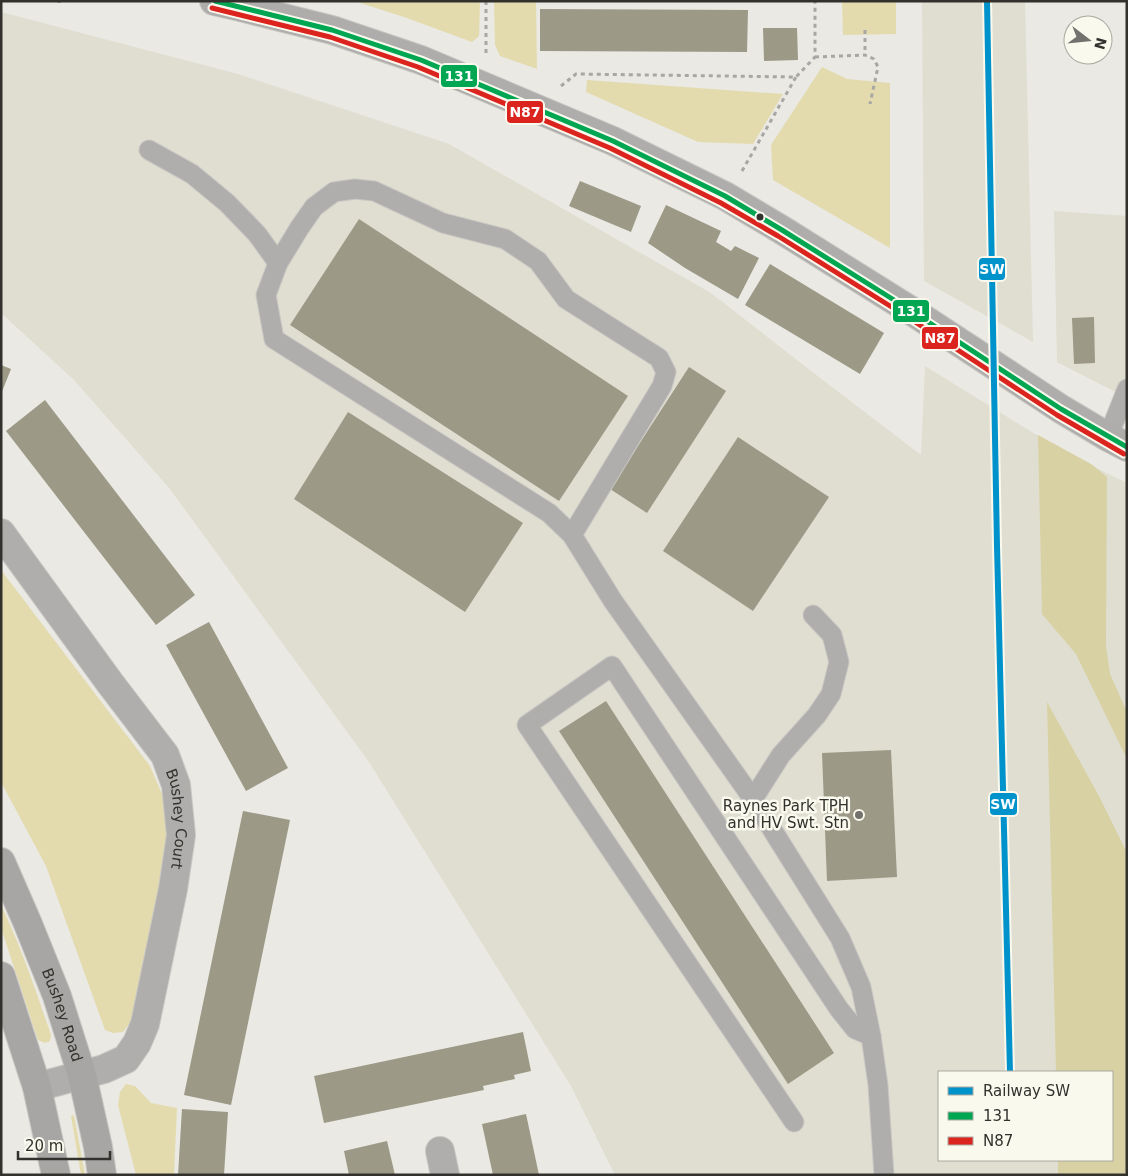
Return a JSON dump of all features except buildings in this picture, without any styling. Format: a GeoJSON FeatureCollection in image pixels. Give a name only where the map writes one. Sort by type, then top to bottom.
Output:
{"type":"FeatureCollection","features":[{"type":"Feature","properties":{"kind":"main road"},"geometry":{"type":"LineString","coordinates":[[214,1],[332,30],[421,60],[593,132],[725,196],[902,304],[1061,409],[1117,442]]}},
{"type":"Feature","properties":{"kind":"main road","name":"Bushey Road"},"geometry":{"type":"LineString","coordinates":[[1,862],[56,996],[82,1075],[98,1147],[102,1175]]}},
{"type":"Feature","properties":{"kind":"main road"},"geometry":{"type":"LineString","coordinates":[[1,976],[36,1087],[56,1175]]}},
{"type":"Feature","properties":{"kind":"street","name":"Bushey Court"},"geometry":{"type":"LineString","coordinates":[[1,533],[165,756],[176,785],[181,835],[173,889],[145,1024],[137,1043],[126,1059],[104,1069],[36,1087]]}},
{"type":"Feature","properties":{"kind":"lane"},"geometry":{"type":"LineString","coordinates":[[149,150],[192,174],[227,202],[257,234],[278,263]]}},
{"type":"Feature","properties":{"kind":"lane"},"geometry":{"type":"LineString","coordinates":[[572,535],[662,386],[666,372],[659,358],[566,299],[538,261],[505,239],[443,223],[374,191],[355,189],[334,192],[314,207],[300,226],[278,263],[266,295],[274,339],[548,513],[572,535],[613,601],[753,799],[840,938],[860,987],[871,1036],[878,1085],[884,1175]]}},
{"type":"Feature","properties":{"kind":"lane"},"geometry":{"type":"LineString","coordinates":[[1117,442],[1127,389]]}},
{"type":"Feature","properties":{"kind":"lane"},"geometry":{"type":"LineString","coordinates":[[753,799],[782,755],[817,715],[831,694],[840,662],[832,635],[813,615]]}},
{"type":"Feature","properties":{"kind":"lane"},"geometry":{"type":"LineString","coordinates":[[794,1122],[527,725],[612,666],[839,1009],[855,1029],[871,1036]]}},
{"type":"Feature","properties":{"kind":"path"},"geometry":{"type":"LineString","coordinates":[[57,1],[65,1]]}},
{"type":"Feature","properties":{"kind":"path"},"geometry":{"type":"LineString","coordinates":[[486,1],[486,56]]}},
{"type":"Feature","properties":{"kind":"path"},"geometry":{"type":"LineString","coordinates":[[742,172],[796,77],[815,57],[816,1]]}},
{"type":"Feature","properties":{"kind":"path"},"geometry":{"type":"LineString","coordinates":[[865,30],[865,55]]}},
{"type":"Feature","properties":{"kind":"path"},"geometry":{"type":"LineString","coordinates":[[815,57],[865,55],[874,59],[878,67],[870,104]]}},
{"type":"Feature","properties":{"kind":"path"},"geometry":{"type":"LineString","coordinates":[[561,86],[576,74],[796,77]]}},
{"type":"Feature","properties":{"kind":"shaded area"},"geometry":{"type":"Polygon","coordinates":[[[354,1],[480,1],[479,36],[472,42],[354,1]]]}},
{"type":"Feature","properties":{"kind":"shaded area"},"geometry":{"type":"Polygon","coordinates":[[[494,1],[536,1],[537,69],[500,56],[495,45],[494,1]]]}},
{"type":"Feature","properties":{"kind":"shaded area"},"geometry":{"type":"Polygon","coordinates":[[[842,1],[896,1],[896,34],[843,35],[842,1]]]}},
{"type":"Feature","properties":{"kind":"shaded area"},"geometry":{"type":"Polygon","coordinates":[[[922,1],[1025,1],[1033,342],[924,281],[922,1]]]}},
{"type":"Feature","properties":{"kind":"shaded area"},"geometry":{"type":"Polygon","coordinates":[[[1,12],[238,74],[449,144],[711,293],[921,455],[925,366],[1035,434],[1127,483],[1127,1175],[615,1175],[571,1086],[369,762],[170,489],[74,380],[1,313],[1,12]]]}},
{"type":"Feature","properties":{"kind":"shaded area"},"geometry":{"type":"Polygon","coordinates":[[[822,67],[847,79],[890,83],[890,248],[773,180],[771,145],[822,67]]]}},
{"type":"Feature","properties":{"kind":"shaded area"},"geometry":{"type":"Polygon","coordinates":[[[587,80],[783,94],[753,144],[698,142],[586,92],[587,80]]]}},
{"type":"Feature","properties":{"kind":"shaded area"},"geometry":{"type":"Polygon","coordinates":[[[1054,211],[1127,216],[1127,398],[1057,362],[1054,211]]]}},
{"type":"Feature","properties":{"kind":"shaded area"},"geometry":{"type":"Polygon","coordinates":[[[1038,435],[1091,464],[1107,477],[1106,645],[1110,674],[1127,712],[1127,759],[1076,654],[1042,614],[1038,435]]]}},
{"type":"Feature","properties":{"kind":"shaded area"},"geometry":{"type":"Polygon","coordinates":[[[1,570],[150,766],[167,806],[171,849],[133,1019],[123,1032],[113,1033],[105,1030],[46,866],[1,782],[1,570]]]}},
{"type":"Feature","properties":{"kind":"shaded area"},"geometry":{"type":"Polygon","coordinates":[[[1047,702],[1099,796],[1127,853],[1127,1175],[1058,1175],[1058,1161],[1113,1161],[1113,1071],[1056,1071],[1047,702]]]}},
{"type":"Feature","properties":{"kind":"shaded area"},"geometry":{"type":"Polygon","coordinates":[[[1,905],[22,953],[51,1035],[50,1041],[45,1043],[38,1040],[1,928],[1,905]]]}},
{"type":"Feature","properties":{"kind":"shaded area"},"geometry":{"type":"Polygon","coordinates":[[[126,1084],[135,1086],[151,1103],[177,1108],[174,1175],[136,1175],[118,1105],[120,1092],[126,1084]]]}},
{"type":"Feature","properties":{"kind":"shaded area"},"geometry":{"type":"Polygon","coordinates":[[[74,1115],[85,1175],[81,1175],[71,1116],[74,1115]]]}},
{"type":"Feature","properties":{"kind":"rail line","name":"SW"},"geometry":{"type":"LineString","coordinates":[[987,1],[997,546],[1010,1071]]}},
{"type":"Feature","properties":{"kind":"transit line","name":"131"},"geometry":{"type":"LineString","coordinates":[[215,1],[332,30],[421,60],[613,141],[725,196],[910,310],[1061,409],[1127,447]]}},
{"type":"Feature","properties":{"kind":"transit line","name":"N87"},"geometry":{"type":"LineString","coordinates":[[212,8],[330,37],[418,67],[610,148],[721,203],[778,236],[906,316],[1057,415],[1124,454]]}},
{"type":"Feature","properties":{"kind":"place","name":"Raynes Park TPH and HV Swt. Stn"},"geometry":{"type":"Point","coordinates":[859,815]}}]}
